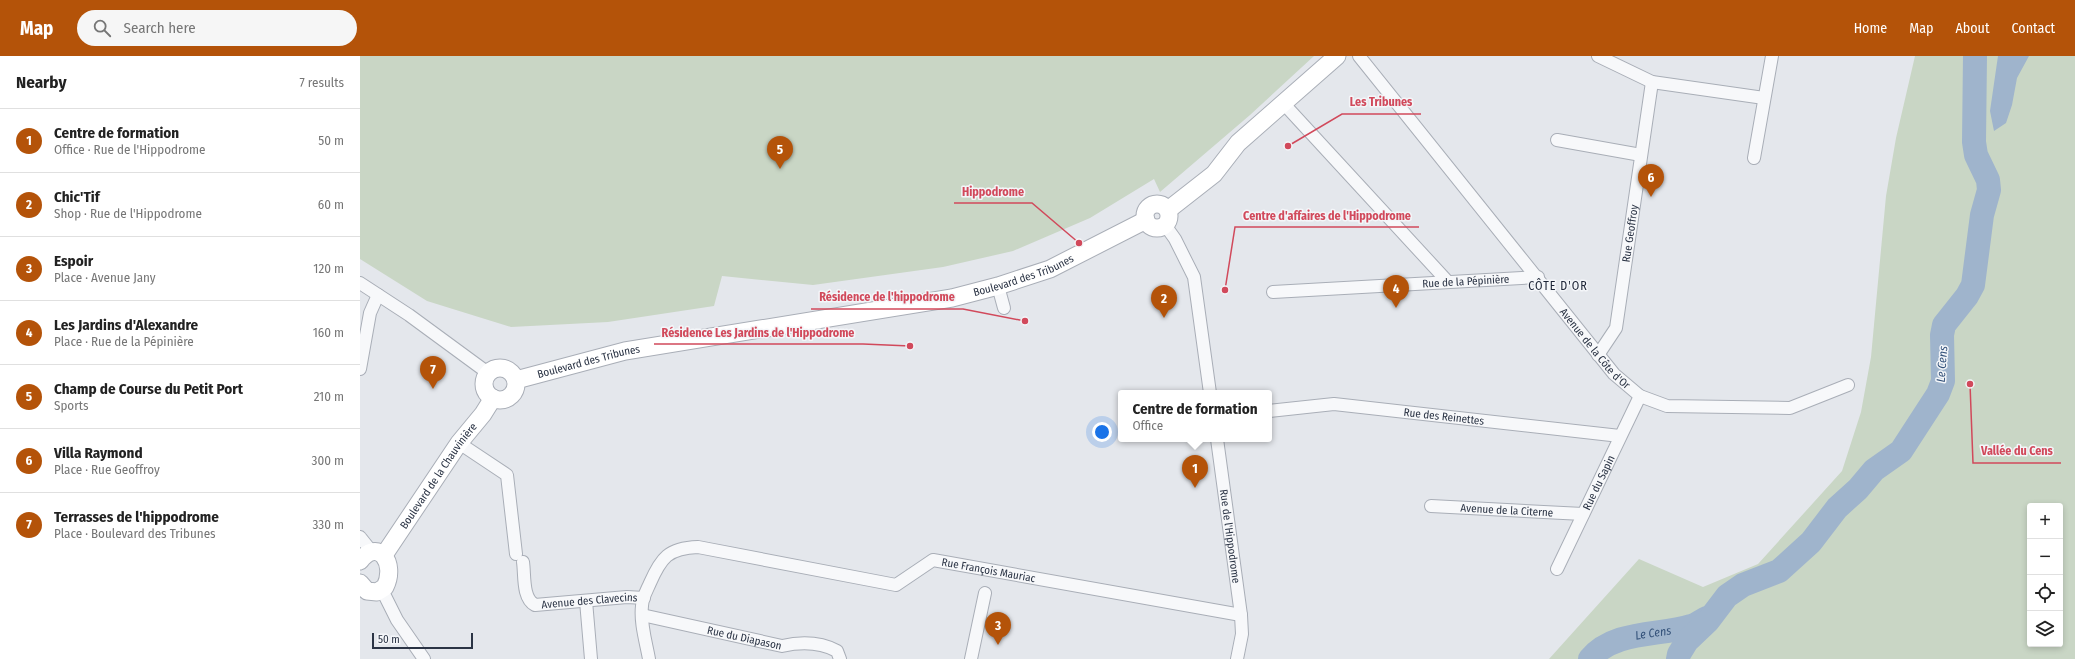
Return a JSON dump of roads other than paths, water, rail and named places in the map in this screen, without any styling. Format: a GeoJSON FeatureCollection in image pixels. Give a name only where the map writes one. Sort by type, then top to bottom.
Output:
{"type":"FeatureCollection","features":[{"type":"Feature","properties":{"kind":"street"},"geometry":{"type":"LineString","coordinates":[[1210,390],[1194,277],[1175,239],[1167,218],[1214,174],[1238,142],[1284,104],[1337,56]]}},
{"type":"Feature","properties":{"kind":"street","name":"Avenue de la Côte d'Or"},"geometry":{"type":"LineString","coordinates":[[1359,56],[1538,277],[1598,355],[1614,374],[1640,396],[1668,406],[1790,408],[1848,384]]}},
{"type":"Feature","properties":{"kind":"street"},"geometry":{"type":"LineString","coordinates":[[1598,56],[1652,82],[1764,98]]}},
{"type":"Feature","properties":{"kind":"street"},"geometry":{"type":"LineString","coordinates":[[1754,158],[1772,56]]}},
{"type":"Feature","properties":{"kind":"street","name":"Rue Geoffroy"},"geometry":{"type":"LineString","coordinates":[[1598,355],[1616,328],[1652,82]]}},
{"type":"Feature","properties":{"kind":"street"},"geometry":{"type":"LineString","coordinates":[[1284,104],[1448,282]]}},
{"type":"Feature","properties":{"kind":"street"},"geometry":{"type":"LineString","coordinates":[[1557,140],[1641,155]]}},
{"type":"Feature","properties":{"kind":"street","name":"Boulevard des Tribunes"},"geometry":{"type":"LineString","coordinates":[[516,380],[625,351],[952,298],[998,286],[1050,269],[1146,220],[1146,212],[1150,205],[1162,204],[1167,218]]}},
{"type":"Feature","properties":{"kind":"street","name":"Rue de la Pépinière"},"geometry":{"type":"LineString","coordinates":[[1273,292],[1538,277]]}},
{"type":"Feature","properties":{"kind":"street"},"geometry":{"type":"LineString","coordinates":[[360,283],[415,320],[488,373]]}},
{"type":"Feature","properties":{"kind":"street"},"geometry":{"type":"LineString","coordinates":[[998,286],[1004,308]]}},
{"type":"Feature","properties":{"kind":"street"},"geometry":{"type":"LineString","coordinates":[[360,369],[370,313],[378,295]]}},
{"type":"Feature","properties":{"kind":"street"},"geometry":{"type":"LineString","coordinates":[[497,368],[502,368],[511,372],[516,380],[515,391],[508,398],[498,400],[493,398],[484,387],[488,373],[497,368]]}},
{"type":"Feature","properties":{"kind":"street","name":"Rue du Sapin"},"geometry":{"type":"LineString","coordinates":[[1557,569],[1640,396]]}},
{"type":"Feature","properties":{"kind":"street","name":"Boulevard de la Chauvinière"},"geometry":{"type":"LineString","coordinates":[[372,556],[483,414],[493,398]]}},
{"type":"Feature","properties":{"kind":"street","name":"Rue des Reinettes"},"geometry":{"type":"LineString","coordinates":[[1272,411],[1334,404],[1620,436]]}},
{"type":"Feature","properties":{"kind":"street","name":"Rue de l'Hippodrome"},"geometry":{"type":"LineString","coordinates":[[1217,442],[1241,615],[1242,634],[1237,659]]}},
{"type":"Feature","properties":{"kind":"street","name":"Avenue des Clavecins"},"geometry":{"type":"LineString","coordinates":[[459,443],[508,475],[520,558],[527,597],[530,602],[535,605],[627,597],[644,598]]}},
{"type":"Feature","properties":{"kind":"street","name":"Avenue de la Citerne"},"geometry":{"type":"LineString","coordinates":[[1431,506],[1583,514]]}},
{"type":"Feature","properties":{"kind":"street"},"geometry":{"type":"LineString","coordinates":[[360,537],[372,556],[390,570],[388,580],[382,590],[372,592],[361,586]]}},
{"type":"Feature","properties":{"kind":"street","name":"Rue François Mauriac"},"geometry":{"type":"LineString","coordinates":[[648,659],[642,615],[644,598],[663,558],[672,551],[685,547],[698,547],[896,585],[933,560],[1241,615]]}},
{"type":"Feature","properties":{"kind":"street"},"geometry":{"type":"LineString","coordinates":[[382,590],[397,620],[424,659]]}},
{"type":"Feature","properties":{"kind":"street"},"geometry":{"type":"LineString","coordinates":[[971,659],[985,593]]}},
{"type":"Feature","properties":{"kind":"street"},"geometry":{"type":"LineString","coordinates":[[586,601],[591,659]]}},
{"type":"Feature","properties":{"kind":"street","name":"Rue du Diapason"},"geometry":{"type":"LineString","coordinates":[[642,615],[782,646],[806,643],[830,647],[837,651],[840,659]]}},
{"type":"Feature","properties":{"kind":"water"},"geometry":{"type":"Polygon","coordinates":[[[1998,56],[2029,56],[2017,78],[2012,105],[2006,123],[1994,131],[1990,111],[1998,56]]]}},
{"type":"Feature","properties":{"kind":"waterway","name":"Le Cens"},"geometry":{"type":"LineString","coordinates":[[1678,659],[1679,654],[1687,641],[1708,621],[1727,596],[1743,585],[1779,571],[1811,542],[1837,508],[1858,489],[1874,470],[1901,451],[1938,394],[1943,381],[1942,335],[1944,325],[1967,296],[1973,285],[1982,215],[1989,190],[1988,180],[1976,155],[1974,142],[1975,56]]}},
{"type":"Feature","properties":{"kind":"waterway","name":"Le Cens"},"geometry":{"type":"LineString","coordinates":[[1590,659],[1611,643],[1624,638],[1678,629],[1693,625],[1707,618]]}},
{"type":"Feature","properties":{"kind":"place","name":"Les Tribunes"},"geometry":{"type":"Point","coordinates":[1288,146]}},
{"type":"Feature","properties":{"kind":"place","name":"Champ de Course du Petit Port"},"geometry":{"type":"Point","coordinates":[780,169]}},
{"type":"Feature","properties":{"kind":"place","name":"Villa Raymond"},"geometry":{"type":"Point","coordinates":[1651,197]}},
{"type":"Feature","properties":{"kind":"place","name":"Hippodrome"},"geometry":{"type":"Point","coordinates":[1079,243]}},
{"type":"Feature","properties":{"kind":"place","name":"Centre d'affaires de l'Hippodrome"},"geometry":{"type":"Point","coordinates":[1225,290]}},
{"type":"Feature","properties":{"kind":"place","name":"Les Jardins d'Alexandre"},"geometry":{"type":"Point","coordinates":[1396,308]}},
{"type":"Feature","properties":{"kind":"place","name":"Chic'Tif"},"geometry":{"type":"Point","coordinates":[1164,318]}},
{"type":"Feature","properties":{"kind":"place","name":"Résidence de l'hippodrome"},"geometry":{"type":"Point","coordinates":[1025,321]}},
{"type":"Feature","properties":{"kind":"place","name":"Résidence Les Jardins de l'Hippodrome"},"geometry":{"type":"Point","coordinates":[910,346]}},
{"type":"Feature","properties":{"kind":"place","name":"Vallée du Cens"},"geometry":{"type":"Point","coordinates":[1970,384]}},
{"type":"Feature","properties":{"kind":"place","name":"Terrasses de l'hippodrome"},"geometry":{"type":"Point","coordinates":[433,389]}},
{"type":"Feature","properties":{"kind":"place","name":"Centre de formation"},"geometry":{"type":"Point","coordinates":[1195,488]}},
{"type":"Feature","properties":{"kind":"place","name":"Espoir"},"geometry":{"type":"Point","coordinates":[998,645]}},
{"type":"Feature","properties":{"kind":"district","name":"CÔTE D'OR"},"geometry":{"type":"Point","coordinates":[1558,286]}}]}
